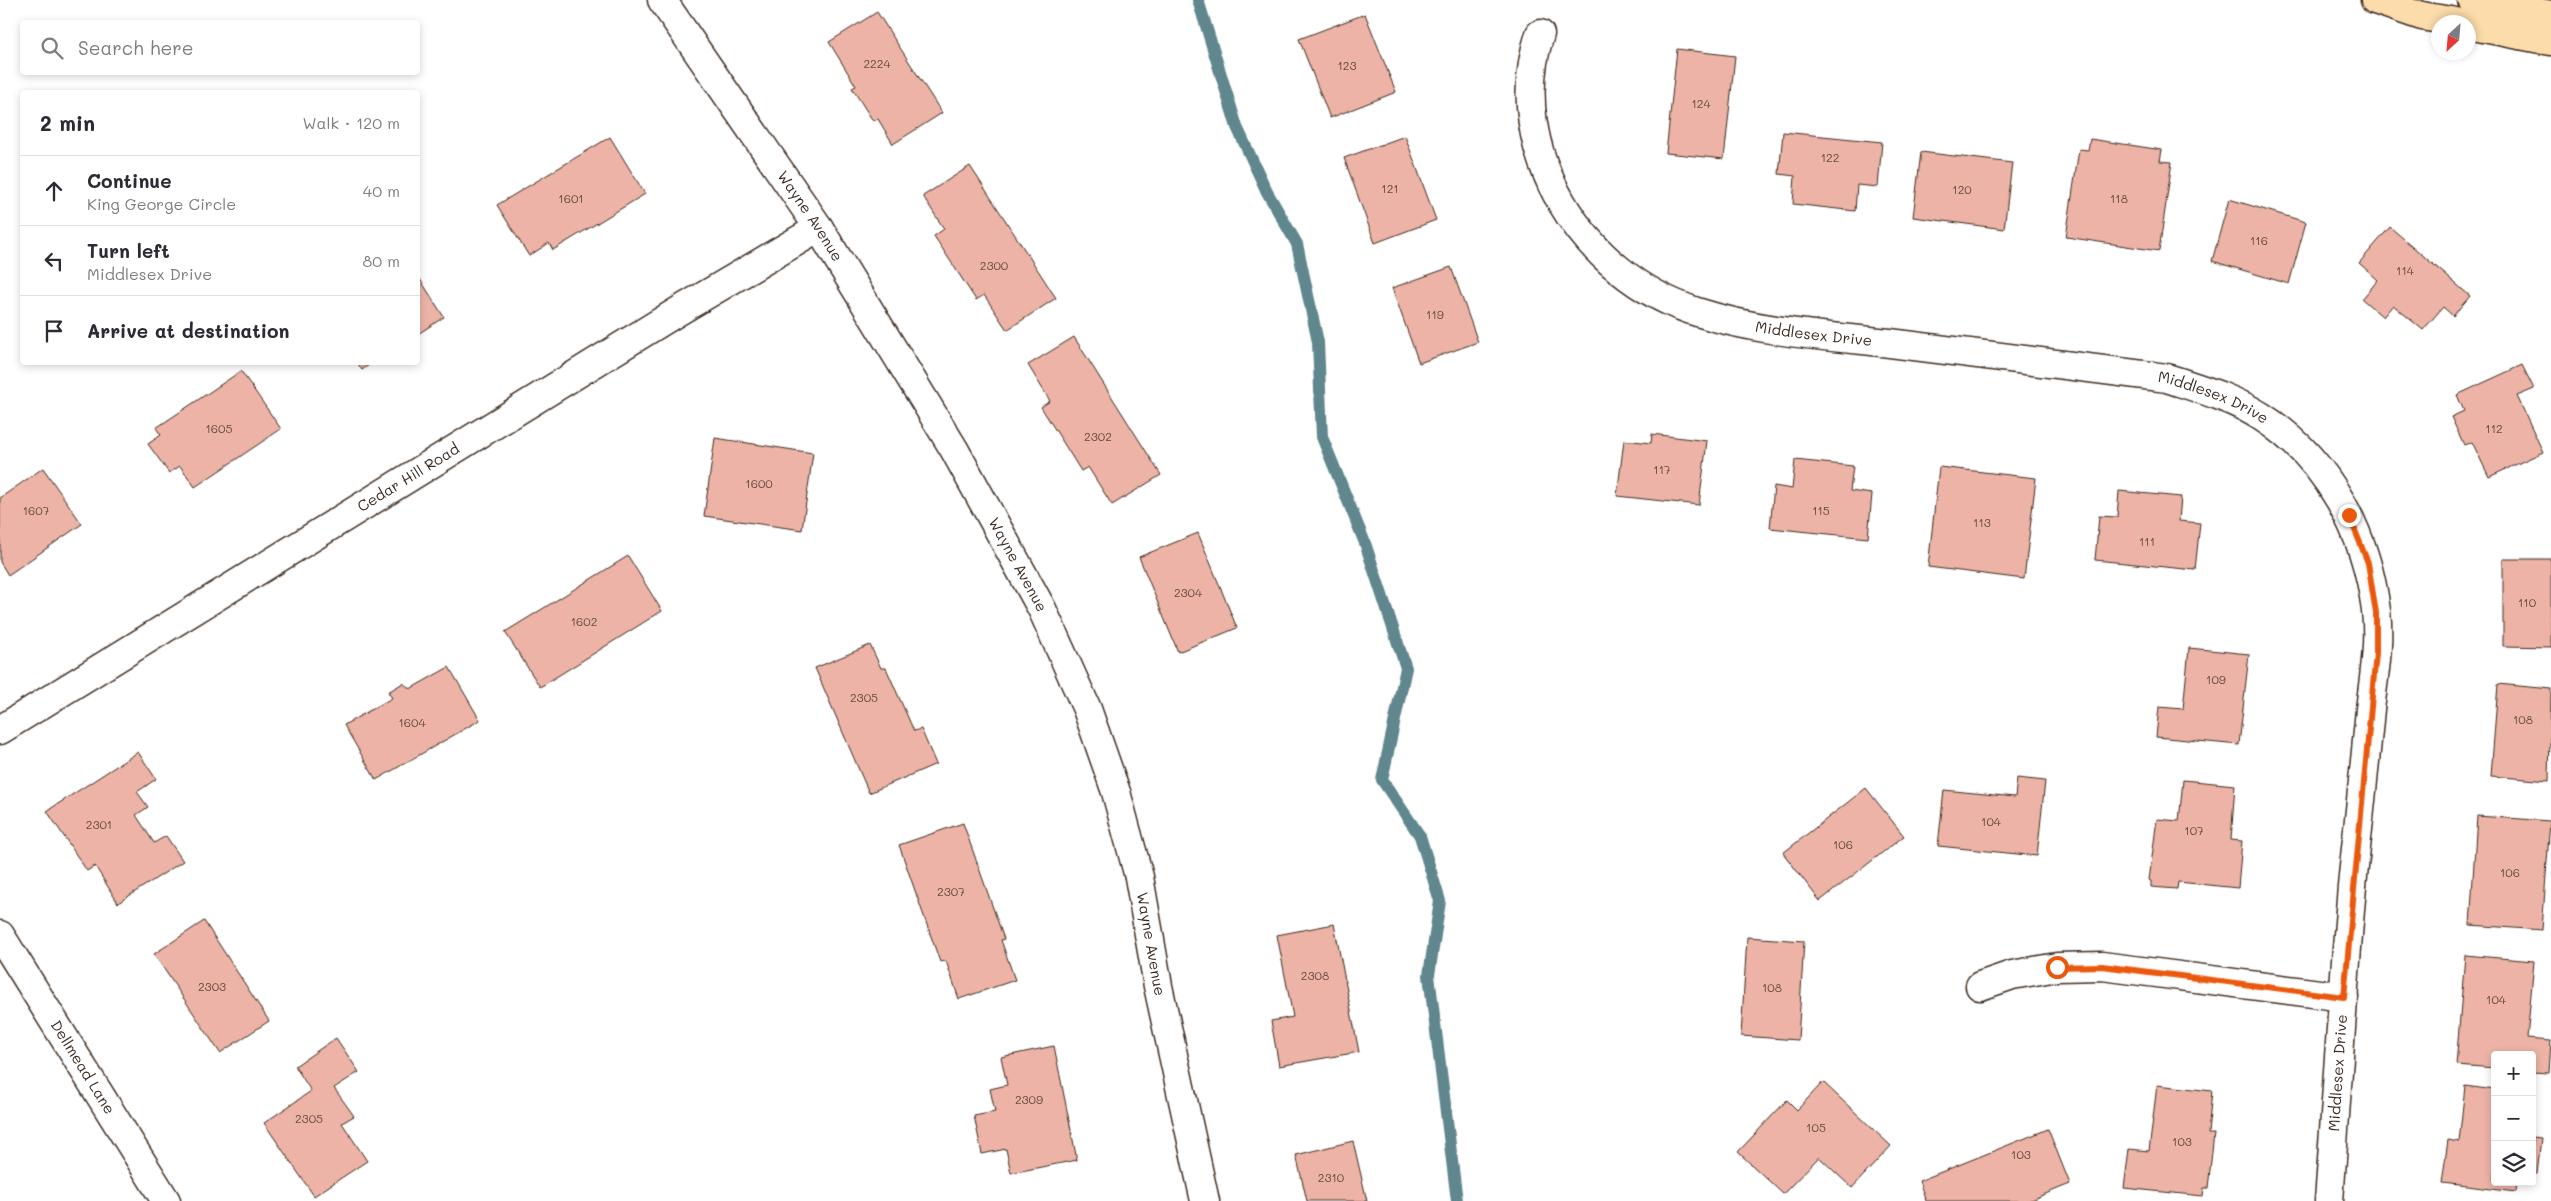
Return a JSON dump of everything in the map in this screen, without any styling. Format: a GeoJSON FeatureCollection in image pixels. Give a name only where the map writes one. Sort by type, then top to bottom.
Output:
{"type":"FeatureCollection","features":[{"type":"Feature","properties":{"kind":"highway"},"geometry":{"type":"LineString","coordinates":[[2376,0],[2431,18]]}},
{"type":"Feature","properties":{"kind":"highway"},"geometry":{"type":"LineString","coordinates":[[2472,0],[2551,15]]}},
{"type":"Feature","properties":{"kind":"highway"},"geometry":{"type":"LineString","coordinates":[[2476,27],[2551,41]]}},
{"type":"Feature","properties":{"kind":"street","name":"Wayne Avenue"},"geometry":{"type":"LineString","coordinates":[[662,0],[819,228],[954,449],[1042,609],[1087,709],[1116,792],[1138,877],[1158,986],[1205,1201]]}},
{"type":"Feature","properties":{"kind":"street","name":"Middlesex Drive"},"geometry":{"type":"LineString","coordinates":[[1540,34],[1532,58],[1530,106],[1538,153],[1553,190],[1581,232],[1617,268],[1650,291],[1696,312],[1776,330],[2168,378],[2222,396],[2262,417],[2294,442],[2328,480],[2349,515],[2368,563],[2376,613],[2376,653],[2344,997],[2329,1201]]}},
{"type":"Feature","properties":{"kind":"street","name":"Cedar Hill Road"},"geometry":{"type":"LineString","coordinates":[[0,730],[677,312],[819,228]]}},
{"type":"Feature","properties":{"kind":"street","name":"Dellmead Lane"},"geometry":{"type":"LineString","coordinates":[[0,935],[166,1201]]}},
{"type":"Feature","properties":{"kind":"street"},"geometry":{"type":"LineString","coordinates":[[1980,986],[2012,975],[2057,967],[2102,966],[2344,997]]}},
{"type":"Feature","properties":{"kind":"building"},"geometry":{"type":"Polygon","coordinates":[[[877,12],[942,113],[893,144],[878,119],[873,121],[852,88],[856,86],[829,42],[877,12]]]}},
{"type":"Feature","properties":{"kind":"building"},"geometry":{"type":"Polygon","coordinates":[[[1365,14],[1396,92],[1330,118],[1299,39],[1365,14]]]}},
{"type":"Feature","properties":{"kind":"building"},"geometry":{"type":"Polygon","coordinates":[[[1677,49],[1735,56],[1724,159],[1666,153],[1677,49]]]}},
{"type":"Feature","properties":{"kind":"building"},"geometry":{"type":"Polygon","coordinates":[[[1783,132],[1882,142],[1878,187],[1857,185],[1855,211],[1793,204],[1795,176],[1779,174],[1783,132]]]}},
{"type":"Feature","properties":{"kind":"building"},"geometry":{"type":"Polygon","coordinates":[[[1405,136],[1436,220],[1375,243],[1344,158],[1405,136]]]}},
{"type":"Feature","properties":{"kind":"building"},"geometry":{"type":"Polygon","coordinates":[[[610,137],[645,194],[553,250],[549,243],[529,256],[497,205],[610,137]]]}},
{"type":"Feature","properties":{"kind":"building"},"geometry":{"type":"Polygon","coordinates":[[[2090,139],[2162,150],[2160,161],[2172,162],[2159,251],[2066,237],[2079,149],[2088,150],[2090,139]]]}},
{"type":"Feature","properties":{"kind":"building"},"geometry":{"type":"Polygon","coordinates":[[[1921,152],[2012,163],[2004,229],[1913,217],[1921,152]]]}},
{"type":"Feature","properties":{"kind":"building"},"geometry":{"type":"Polygon","coordinates":[[[970,166],[1056,298],[1007,330],[984,295],[976,300],[934,236],[944,229],[923,196],[970,166]]]}},
{"type":"Feature","properties":{"kind":"building"},"geometry":{"type":"Polygon","coordinates":[[[2229,199],[2306,222],[2289,284],[2212,261],[2229,199]]]}},
{"type":"Feature","properties":{"kind":"building"},"geometry":{"type":"Polygon","coordinates":[[[2390,227],[2470,296],[2453,316],[2443,307],[2423,330],[2393,305],[2383,317],[2362,299],[2378,280],[2359,263],[2390,227]]]}},
{"type":"Feature","properties":{"kind":"building"},"geometry":{"type":"Polygon","coordinates":[[[1451,267],[1478,342],[1419,363],[1392,288],[1451,267]]]}},
{"type":"Feature","properties":{"kind":"building"},"geometry":{"type":"Polygon","coordinates":[[[420,279],[444,317],[420,333],[420,279]]]}},
{"type":"Feature","properties":{"kind":"building"},"geometry":{"type":"Polygon","coordinates":[[[1074,337],[1161,475],[1112,505],[1088,467],[1081,471],[1041,407],[1050,401],[1028,365],[1074,337]]]}},
{"type":"Feature","properties":{"kind":"building"},"geometry":{"type":"Polygon","coordinates":[[[359,365],[369,365],[362,370],[359,365]]]}},
{"type":"Feature","properties":{"kind":"building"},"geometry":{"type":"Polygon","coordinates":[[[2522,365],[2534,389],[2517,396],[2543,452],[2489,477],[2472,442],[2464,445],[2451,417],[2464,411],[2457,395],[2522,365]]]}},
{"type":"Feature","properties":{"kind":"building"},"geometry":{"type":"Polygon","coordinates":[[[241,371],[281,429],[195,487],[180,466],[169,473],[148,444],[161,435],[156,428],[241,371]]]}},
{"type":"Feature","properties":{"kind":"building"},"geometry":{"type":"Polygon","coordinates":[[[1652,434],[1707,441],[1699,505],[1617,496],[1624,440],[1651,443],[1652,434]]]}},
{"type":"Feature","properties":{"kind":"building"},"geometry":{"type":"Polygon","coordinates":[[[715,438],[813,453],[802,530],[704,516],[715,438]]]}},
{"type":"Feature","properties":{"kind":"building"},"geometry":{"type":"Polygon","coordinates":[[[1795,460],[1853,466],[1850,491],[1872,494],[1868,538],[1770,528],[1774,486],[1792,489],[1795,460]]]}},
{"type":"Feature","properties":{"kind":"building"},"geometry":{"type":"Polygon","coordinates":[[[1939,467],[2036,478],[2024,579],[1928,567],[1939,467]]]}},
{"type":"Feature","properties":{"kind":"building"},"geometry":{"type":"Polygon","coordinates":[[[43,468],[82,524],[8,575],[0,562],[0,498],[43,468]]]}},
{"type":"Feature","properties":{"kind":"building"},"geometry":{"type":"Polygon","coordinates":[[[2119,491],[2181,497],[2179,521],[2200,523],[2195,570],[2095,560],[2099,516],[2117,517],[2119,491]]]}},
{"type":"Feature","properties":{"kind":"building"},"geometry":{"type":"Polygon","coordinates":[[[1198,533],[1237,628],[1178,652],[1139,557],[1198,533]]]}},
{"type":"Feature","properties":{"kind":"building"},"geometry":{"type":"Polygon","coordinates":[[[628,556],[662,611],[540,687],[505,632],[628,556]]]}},
{"type":"Feature","properties":{"kind":"building"},"geometry":{"type":"Polygon","coordinates":[[[2503,559],[2551,559],[2551,647],[2503,646],[2503,559]]]}},
{"type":"Feature","properties":{"kind":"building"},"geometry":{"type":"Polygon","coordinates":[[[870,645],[881,668],[886,668],[914,731],[921,729],[936,764],[869,793],[815,668],[870,645]]]}},
{"type":"Feature","properties":{"kind":"building"},"geometry":{"type":"Polygon","coordinates":[[[2189,648],[2249,654],[2239,745],[2156,737],[2159,707],[2183,709],[2189,648]]]}},
{"type":"Feature","properties":{"kind":"building"},"geometry":{"type":"Polygon","coordinates":[[[449,667],[480,720],[376,780],[344,725],[392,698],[388,692],[403,683],[410,689],[449,667]]]}},
{"type":"Feature","properties":{"kind":"building"},"geometry":{"type":"Polygon","coordinates":[[[2498,684],[2551,689],[2549,781],[2491,776],[2498,684]]]}},
{"type":"Feature","properties":{"kind":"building"},"geometry":{"type":"Polygon","coordinates":[[[138,752],[156,779],[137,792],[148,807],[136,815],[154,843],[166,836],[183,861],[118,903],[95,866],[87,871],[47,811],[138,752]]]}},
{"type":"Feature","properties":{"kind":"building"},"geometry":{"type":"Polygon","coordinates":[[[2017,778],[2045,781],[2037,856],[1938,846],[1944,790],[2015,797],[2017,778]]]}},
{"type":"Feature","properties":{"kind":"building"},"geometry":{"type":"Polygon","coordinates":[[[2183,780],[2235,785],[2231,840],[2242,841],[2238,888],[2178,882],[2177,889],[2151,887],[2151,881],[2149,880],[2157,819],[2179,821],[2183,780]]]}},
{"type":"Feature","properties":{"kind":"building"},"geometry":{"type":"Polygon","coordinates":[[[1866,788],[1904,836],[1820,901],[1783,853],[1866,788]]]}},
{"type":"Feature","properties":{"kind":"building"},"geometry":{"type":"Polygon","coordinates":[[[2477,816],[2550,821],[2542,930],[2470,925],[2477,816]]]}},
{"type":"Feature","properties":{"kind":"building"},"geometry":{"type":"Polygon","coordinates":[[[963,823],[1004,939],[1001,940],[1015,980],[959,999],[946,961],[940,962],[899,845],[963,823]]]}},
{"type":"Feature","properties":{"kind":"building"},"geometry":{"type":"Polygon","coordinates":[[[204,921],[269,1021],[220,1053],[154,954],[204,921]]]}},
{"type":"Feature","properties":{"kind":"building"},"geometry":{"type":"Polygon","coordinates":[[[1334,924],[1359,1052],[1279,1066],[1271,1021],[1293,1017],[1277,935],[1334,924]]]}},
{"type":"Feature","properties":{"kind":"building"},"geometry":{"type":"Polygon","coordinates":[[[1747,937],[1804,941],[1798,1040],[1741,1036],[1747,937]]]}},
{"type":"Feature","properties":{"kind":"building"},"geometry":{"type":"Polygon","coordinates":[[[2465,955],[2534,961],[2527,1039],[2551,1041],[2549,1073],[2536,1072],[2536,1051],[2491,1051],[2491,1068],[2456,1065],[2465,955]]]}},
{"type":"Feature","properties":{"kind":"building"},"geometry":{"type":"Polygon","coordinates":[[[336,1038],[359,1072],[334,1088],[354,1116],[342,1123],[367,1161],[314,1196],[264,1123],[311,1091],[295,1066],[336,1038]]]}},
{"type":"Feature","properties":{"kind":"building"},"geometry":{"type":"Polygon","coordinates":[[[1054,1046],[1077,1160],[1011,1173],[1006,1149],[982,1154],[974,1116],[995,1112],[990,1089],[1007,1085],[1001,1057],[1054,1046]]]}},
{"type":"Feature","properties":{"kind":"building"},"geometry":{"type":"Polygon","coordinates":[[[1823,1082],[1891,1146],[1852,1188],[1819,1157],[1783,1194],[1738,1152],[1787,1100],[1797,1110],[1823,1082]]]}},
{"type":"Feature","properties":{"kind":"building"},"geometry":{"type":"Polygon","coordinates":[[[2157,1085],[2212,1091],[2208,1134],[2214,1134],[2208,1188],[2204,1188],[2203,1196],[2124,1188],[2129,1149],[2149,1151],[2157,1085]]]}},
{"type":"Feature","properties":{"kind":"building"},"geometry":{"type":"Polygon","coordinates":[[[2465,1086],[2491,1089],[2491,1186],[2517,1186],[2516,1192],[2442,1183],[2448,1140],[2459,1142],[2465,1086]]]}},
{"type":"Feature","properties":{"kind":"building"},"geometry":{"type":"Polygon","coordinates":[[[2048,1129],[2070,1184],[2028,1201],[1926,1201],[1919,1181],[2048,1129]]]}},
{"type":"Feature","properties":{"kind":"building"},"geometry":{"type":"Polygon","coordinates":[[[2536,1137],[2541,1138],[2536,1174],[2536,1137]]]}},
{"type":"Feature","properties":{"kind":"building"},"geometry":{"type":"Polygon","coordinates":[[[1353,1141],[1367,1201],[1307,1201],[1296,1155],[1353,1141]]]}},
{"type":"Feature","properties":{"kind":"waterway"},"geometry":{"type":"LineString","coordinates":[[1198,0],[1237,127],[1267,192],[1297,244],[1318,342],[1322,437],[1365,543],[1406,668],[1382,780],[1420,836],[1440,901],[1429,975],[1457,1201]]}},
{"type":"Feature","properties":{"kind":"route"},"geometry":{"type":"LineString","coordinates":[[2057,967],[2102,966],[2344,997],[2353,878],[2376,653],[2376,613],[2368,563],[2349,515]]}}]}
